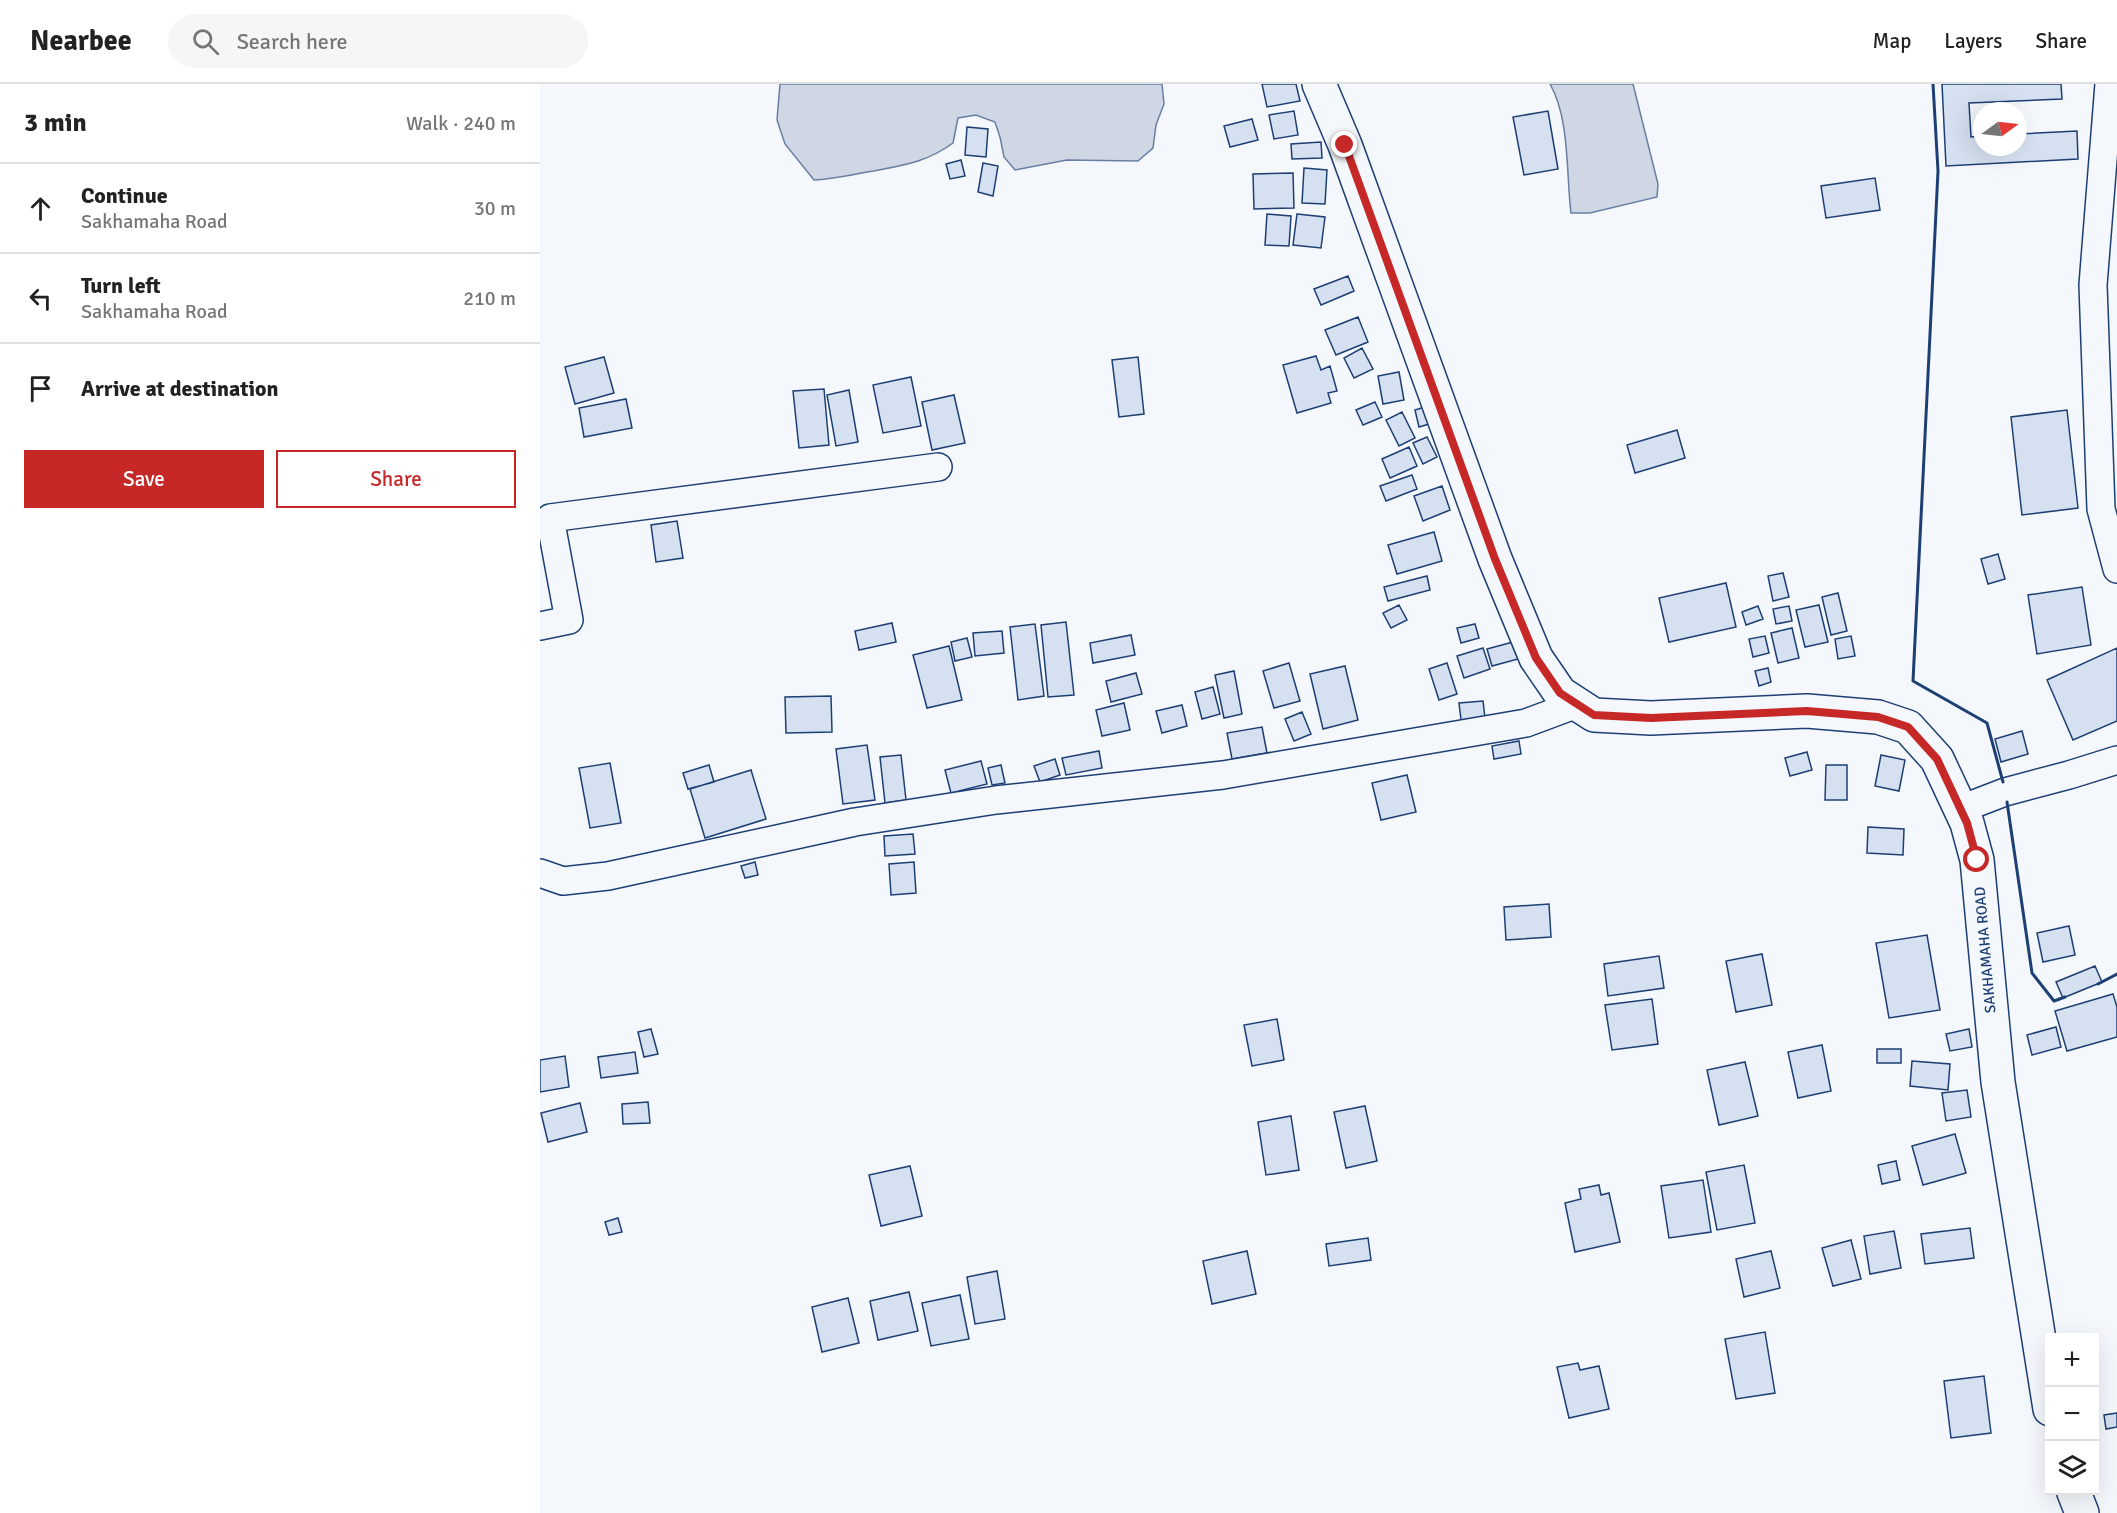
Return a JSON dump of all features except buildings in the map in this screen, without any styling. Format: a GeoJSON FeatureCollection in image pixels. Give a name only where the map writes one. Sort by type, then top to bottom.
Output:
{"type":"FeatureCollection","features":[{"type":"Feature","properties":{"kind":"street","name":"SAKHAMAHA ROAD"},"geometry":{"type":"LineString","coordinates":[[1318,84],[1345,145],[1495,559],[1536,658],[1560,693],[1594,715],[1640,717],[1807,711],[1878,717],[1908,727],[1937,759],[1961,809],[1977,860],[1998,1082],[2045,1387]]}},
{"type":"Feature","properties":{"kind":"street"},"geometry":{"type":"LineString","coordinates":[[2109,84],[2093,285],[2101,508],[2117,569]]}},
{"type":"Feature","properties":{"kind":"street"},"geometry":{"type":"LineString","coordinates":[[540,626],[569,620],[550,518],[938,467]]}},
{"type":"Feature","properties":{"kind":"street"},"geometry":{"type":"LineString","coordinates":[[540,873],[563,881],[608,876],[855,822],[996,800],[1223,775],[1526,723],[1577,704]]}},
{"type":"Feature","properties":{"kind":"street"},"geometry":{"type":"LineString","coordinates":[[1961,809],[2005,792],[2117,760]]}},
{"type":"Feature","properties":{"kind":"street"},"geometry":{"type":"LineString","coordinates":[[2075,1495],[2082,1513]]}},
{"type":"Feature","properties":{"kind":"shaded area"},"geometry":{"type":"Polygon","coordinates":[[[780,84],[1162,84],[1164,104],[1156,125],[1153,148],[1138,161],[1067,160],[1015,170],[1004,157],[995,122],[976,115],[958,118],[953,143],[934,155],[905,165],[814,180],[785,144],[777,120],[780,84]]]}},
{"type":"Feature","properties":{"kind":"shaded area"},"geometry":{"type":"Polygon","coordinates":[[[1550,84],[1633,84],[1658,184],[1657,197],[1590,213],[1571,213],[1564,130],[1561,113],[1550,84]]]}},
{"type":"Feature","properties":{"kind":"wall"},"geometry":{"type":"LineString","coordinates":[[1933,84],[1938,171],[1913,681],[1987,723],[2003,782]]}},
{"type":"Feature","properties":{"kind":"wall"},"geometry":{"type":"LineString","coordinates":[[2007,802],[2032,973],[2054,1001],[2065,997]]}},
{"type":"Feature","properties":{"kind":"wall"},"geometry":{"type":"LineString","coordinates":[[2098,984],[2117,974]]}},
{"type":"Feature","properties":{"kind":"route"},"geometry":{"type":"LineString","coordinates":[[1345,145],[1495,559],[1536,658],[1560,693],[1594,715],[1651,718],[1807,711],[1878,717],[1908,727],[1937,759],[1967,823],[1977,860]]}}]}
